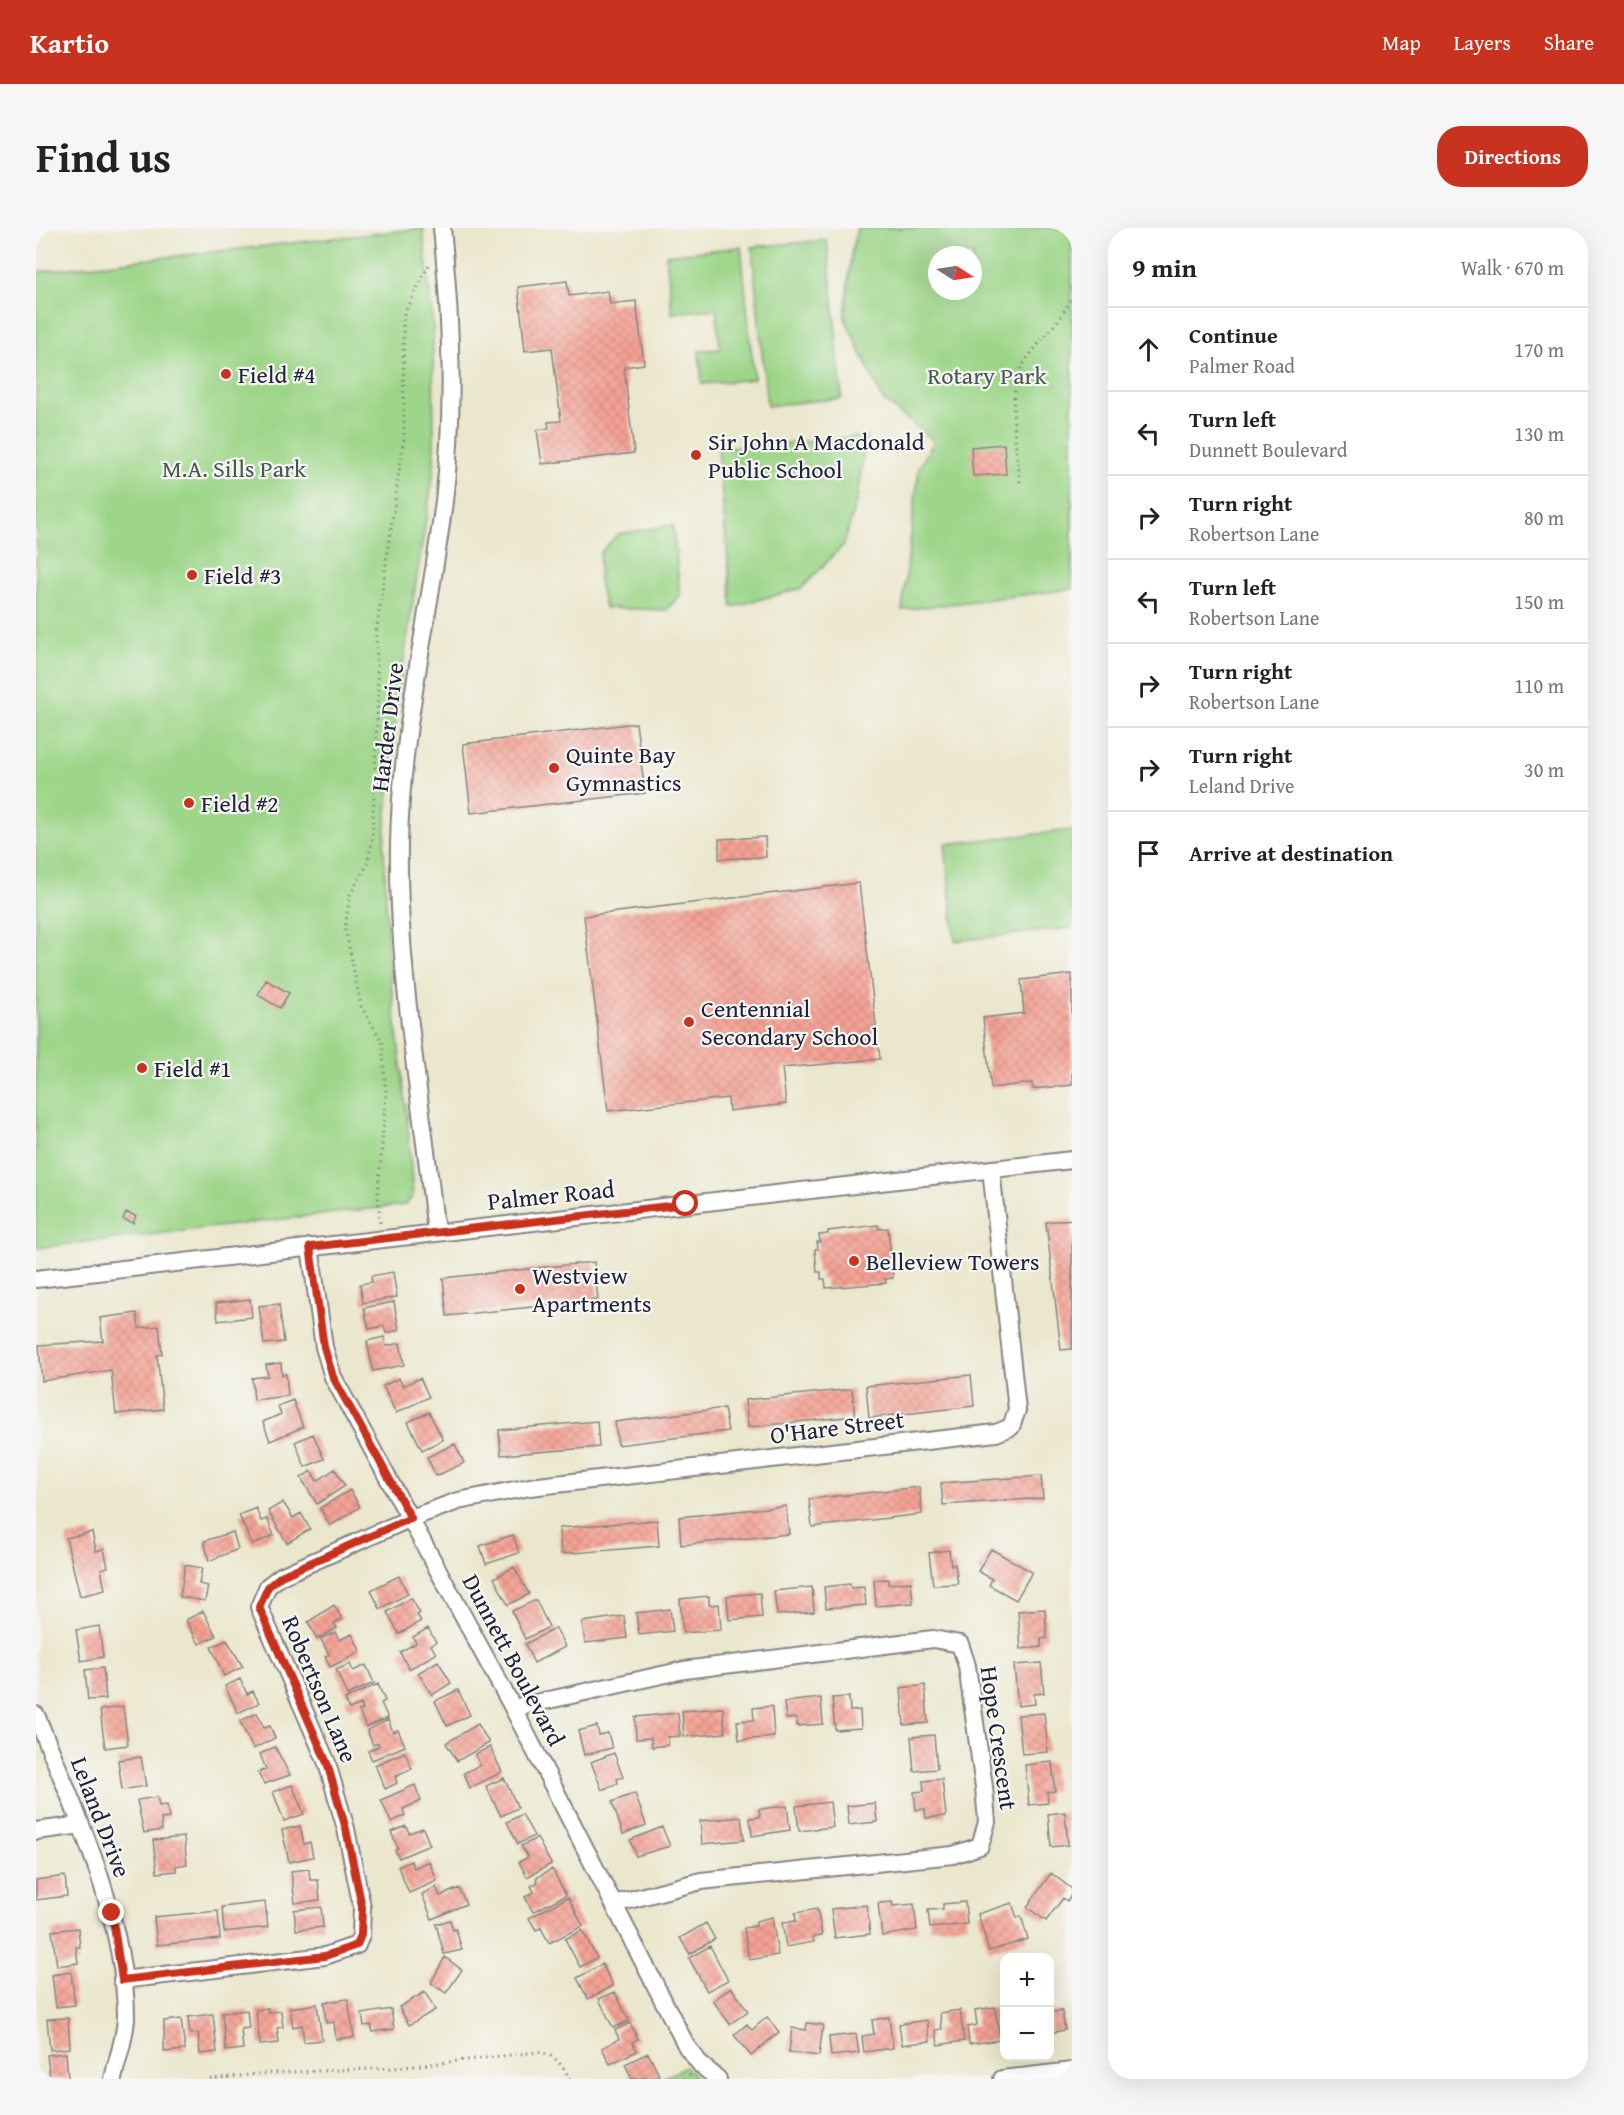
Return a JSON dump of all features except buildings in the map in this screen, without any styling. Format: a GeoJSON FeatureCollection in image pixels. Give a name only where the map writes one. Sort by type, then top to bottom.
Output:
{"type":"FeatureCollection","features":[{"type":"Feature","properties":{"kind":"street","name":"Harder Drive"},"geometry":{"type":"LineString","coordinates":[[436,1233],[413,1047],[402,921],[399,844],[405,761],[444,500],[450,426],[451,344],[442,228]]}},
{"type":"Feature","properties":{"kind":"street","name":"Palmer Road"},"geometry":{"type":"LineString","coordinates":[[36,1279],[1072,1160]]}},
{"type":"Feature","properties":{"kind":"street","name":"O'Hare Street"},"geometry":{"type":"LineString","coordinates":[[411,1518],[458,1502],[530,1487],[996,1433],[1011,1427],[1017,1410],[991,1169]]}},
{"type":"Feature","properties":{"kind":"street","name":"Dunnett Boulevard"},"geometry":{"type":"LineString","coordinates":[[310,1247],[324,1347],[333,1377],[513,1708],[687,2047],[701,2066],[718,2079]]}},
{"type":"Feature","properties":{"kind":"street","name":"Robertson Lane"},"geometry":{"type":"LineString","coordinates":[[122,1980],[325,1956],[357,1945],[361,1935],[362,1907],[346,1829],[327,1763],[259,1607],[268,1587],[281,1576],[411,1518]]}},
{"type":"Feature","properties":{"kind":"street","name":"Hope Crescent"},"geometry":{"type":"LineString","coordinates":[[513,1708],[684,1670],[933,1639],[960,1644],[967,1666],[984,1787],[987,1822],[980,1846],[953,1855],[701,1881],[614,1904]]}},
{"type":"Feature","properties":{"kind":"street","name":"Leland Drive"},"geometry":{"type":"LineString","coordinates":[[36,1715],[81,1825],[112,1913],[126,2018],[113,2079]]}},
{"type":"Feature","properties":{"kind":"street"},"geometry":{"type":"LineString","coordinates":[[36,1831],[81,1825]]}},
{"type":"Feature","properties":{"kind":"street"},"geometry":{"type":"LineString","coordinates":[[1002,2079],[1072,2071]]}},
{"type":"Feature","properties":{"kind":"path"},"geometry":{"type":"LineString","coordinates":[[380,1223],[378,1192],[386,1093],[382,1041],[361,1006],[345,927],[350,895],[367,865],[372,841],[378,696],[376,633],[404,438],[403,316],[430,261]]}},
{"type":"Feature","properties":{"kind":"path"},"geometry":{"type":"LineString","coordinates":[[1020,482],[1014,425],[1015,381],[1024,362],[1061,317],[1072,297]]}},
{"type":"Feature","properties":{"kind":"path"},"geometry":{"type":"LineString","coordinates":[[210,2079],[269,2073],[395,2068],[537,2052],[547,2053],[557,2058],[570,2079]]}},
{"type":"Feature","properties":{"kind":"green space","name":"M.A. Sills Park"},"geometry":{"type":"Polygon","coordinates":[[[423,228],[433,325],[434,469],[399,689],[384,845],[388,958],[407,1115],[413,1196],[405,1205],[36,1248],[36,272],[423,228]]]}},
{"type":"Feature","properties":{"kind":"green space","name":"Rotary Park"},"geometry":{"type":"Polygon","coordinates":[[[857,228],[1072,228],[1072,589],[902,610],[919,468],[934,441],[883,400],[845,318],[851,255],[857,228]]]}},
{"type":"Feature","properties":{"kind":"green space"},"geometry":{"type":"Polygon","coordinates":[[[827,240],[842,398],[767,406],[752,247],[827,240]]]}},
{"type":"Feature","properties":{"kind":"green space"},"geometry":{"type":"Polygon","coordinates":[[[741,247],[754,379],[702,384],[699,351],[720,349],[716,309],[672,313],[666,255],[741,247]]]}},
{"type":"Feature","properties":{"kind":"green space"},"geometry":{"type":"Polygon","coordinates":[[[866,436],[857,498],[844,544],[802,588],[732,607],[718,449],[866,436]]]}},
{"type":"Feature","properties":{"kind":"green space"},"geometry":{"type":"Polygon","coordinates":[[[673,525],[680,596],[666,610],[605,608],[599,580],[600,553],[618,534],[673,525]]]}},
{"type":"Feature","properties":{"kind":"green space"},"geometry":{"type":"Polygon","coordinates":[[[1072,830],[1072,928],[955,941],[945,844],[1072,830]]]}},
{"type":"Feature","properties":{"kind":"green space"},"geometry":{"type":"Polygon","coordinates":[[[686,2067],[695,2077],[693,2079],[661,2079],[686,2067]]]}},
{"type":"Feature","properties":{"kind":"place","name":"Field #4"},"geometry":{"type":"Point","coordinates":[226,374]}},
{"type":"Feature","properties":{"kind":"place","name":"Sir John A Macdonald Public School"},"geometry":{"type":"Point","coordinates":[696,455]}},
{"type":"Feature","properties":{"kind":"place","name":"Field #3"},"geometry":{"type":"Point","coordinates":[192,575]}},
{"type":"Feature","properties":{"kind":"place","name":"Quinte Bay Gymnastics"},"geometry":{"type":"Point","coordinates":[554,768]}},
{"type":"Feature","properties":{"kind":"place","name":"Field #2"},"geometry":{"type":"Point","coordinates":[189,803]}},
{"type":"Feature","properties":{"kind":"place","name":"Centennial Secondary School"},"geometry":{"type":"Point","coordinates":[689,1022]}},
{"type":"Feature","properties":{"kind":"place","name":"Field #1"},"geometry":{"type":"Point","coordinates":[142,1068]}},
{"type":"Feature","properties":{"kind":"place","name":"Belleview Towers"},"geometry":{"type":"Point","coordinates":[854,1261]}},
{"type":"Feature","properties":{"kind":"place","name":"Westview Apartments"},"geometry":{"type":"Point","coordinates":[520,1289]}},
{"type":"Feature","properties":{"kind":"route"},"geometry":{"type":"LineString","coordinates":[[112,1913],[122,1980],[325,1956],[357,1945],[361,1935],[362,1907],[346,1829],[327,1763],[259,1607],[268,1587],[281,1576],[411,1518],[333,1377],[324,1347],[310,1247],[686,1204]]}}]}
